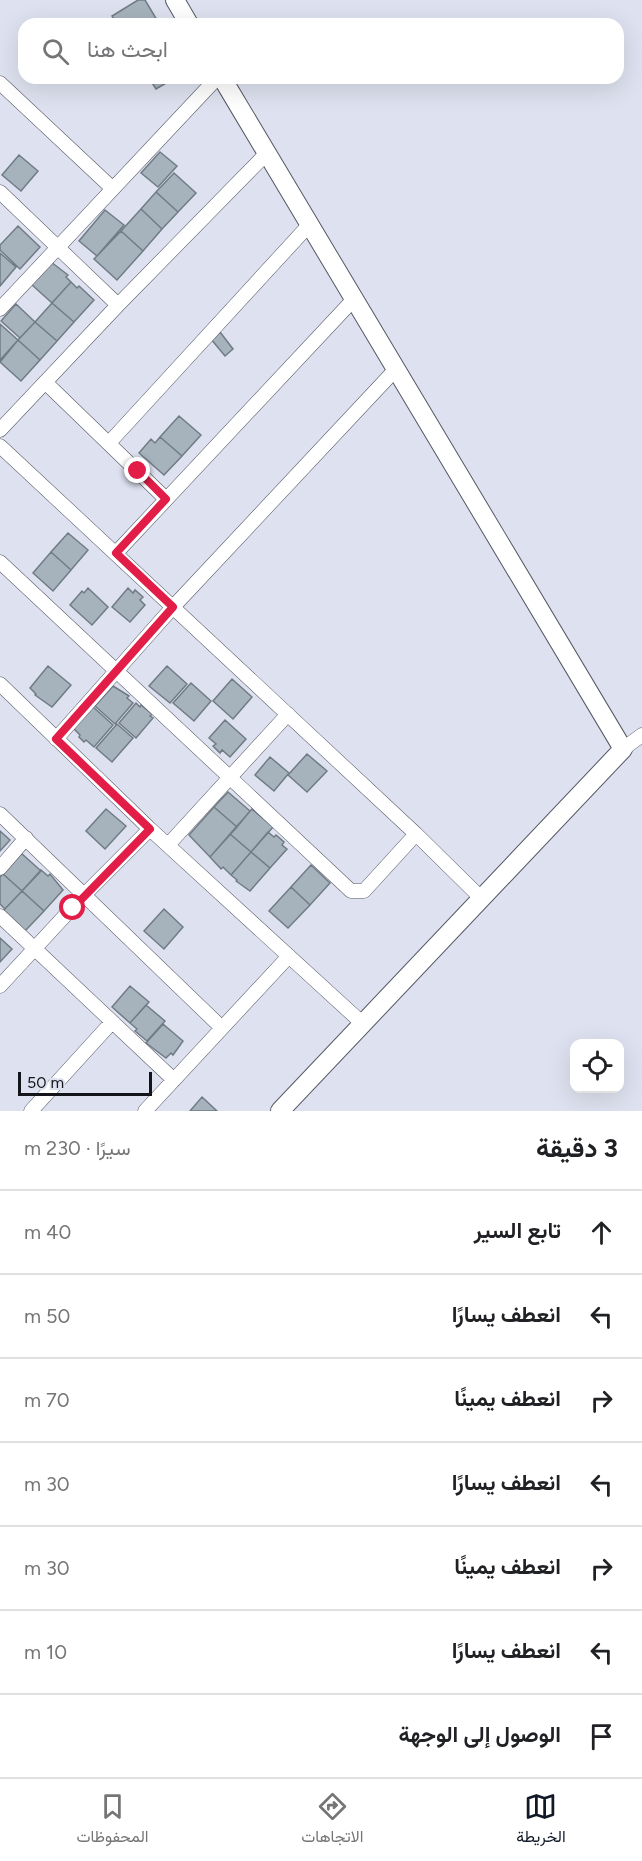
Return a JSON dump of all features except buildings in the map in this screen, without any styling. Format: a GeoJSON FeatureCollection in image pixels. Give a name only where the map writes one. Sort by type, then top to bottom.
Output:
{"type":"FeatureCollection","features":[{"type":"Feature","properties":{"kind":"street"},"geometry":{"type":"LineString","coordinates":[[175,0],[186,18]]}},
{"type":"Feature","properties":{"kind":"street"},"geometry":{"type":"LineString","coordinates":[[0,83],[112,188]]}},
{"type":"Feature","properties":{"kind":"street"},"geometry":{"type":"LineString","coordinates":[[0,309],[211,84]]}},
{"type":"Feature","properties":{"kind":"street"},"geometry":{"type":"LineString","coordinates":[[226,84],[623,749]]}},
{"type":"Feature","properties":{"kind":"street"},"geometry":{"type":"LineString","coordinates":[[0,430],[267,153]]}},
{"type":"Feature","properties":{"kind":"street"},"geometry":{"type":"LineString","coordinates":[[0,192],[118,305]]}},
{"type":"Feature","properties":{"kind":"street"},"geometry":{"type":"LineString","coordinates":[[109,443],[309,225]]}},
{"type":"Feature","properties":{"kind":"street"},"geometry":{"type":"LineString","coordinates":[[116,553],[354,299]]}},
{"type":"Feature","properties":{"kind":"street"},"geometry":{"type":"LineString","coordinates":[[56,739],[173,607],[396,369]]}},
{"type":"Feature","properties":{"kind":"street"},"geometry":{"type":"LineString","coordinates":[[45,382],[166,499]]}},
{"type":"Feature","properties":{"kind":"street"},"geometry":{"type":"LineString","coordinates":[[0,446],[416,834],[481,898]]}},
{"type":"Feature","properties":{"kind":"street"},"geometry":{"type":"LineString","coordinates":[[0,562],[351,891],[363,891],[416,834]]}},
{"type":"Feature","properties":{"kind":"street"},"geometry":{"type":"LineString","coordinates":[[0,684],[150,829],[362,1023]]}},
{"type":"Feature","properties":{"kind":"street"},"geometry":{"type":"LineString","coordinates":[[168,845],[288,714]]}},
{"type":"Feature","properties":{"kind":"street"},"geometry":{"type":"LineString","coordinates":[[280,1111],[623,749],[642,735]]}},
{"type":"Feature","properties":{"kind":"street"},"geometry":{"type":"LineString","coordinates":[[0,814],[222,1028]]}},
{"type":"Feature","properties":{"kind":"street"},"geometry":{"type":"LineString","coordinates":[[0,986],[85,894],[150,829]]}},
{"type":"Feature","properties":{"kind":"street"},"geometry":{"type":"LineString","coordinates":[[0,868],[26,838]]}},
{"type":"Feature","properties":{"kind":"street"},"geometry":{"type":"LineString","coordinates":[[0,916],[174,1080]]}},
{"type":"Feature","properties":{"kind":"street"},"geometry":{"type":"LineString","coordinates":[[145,1111],[289,956]]}},
{"type":"Feature","properties":{"kind":"street"},"geometry":{"type":"LineString","coordinates":[[31,1111],[112,1022]]}},
{"type":"Feature","properties":{"kind":"route"},"geometry":{"type":"LineString","coordinates":[[73,908],[150,829],[56,739],[173,607],[116,553],[166,499],[138,471]]}}]}
